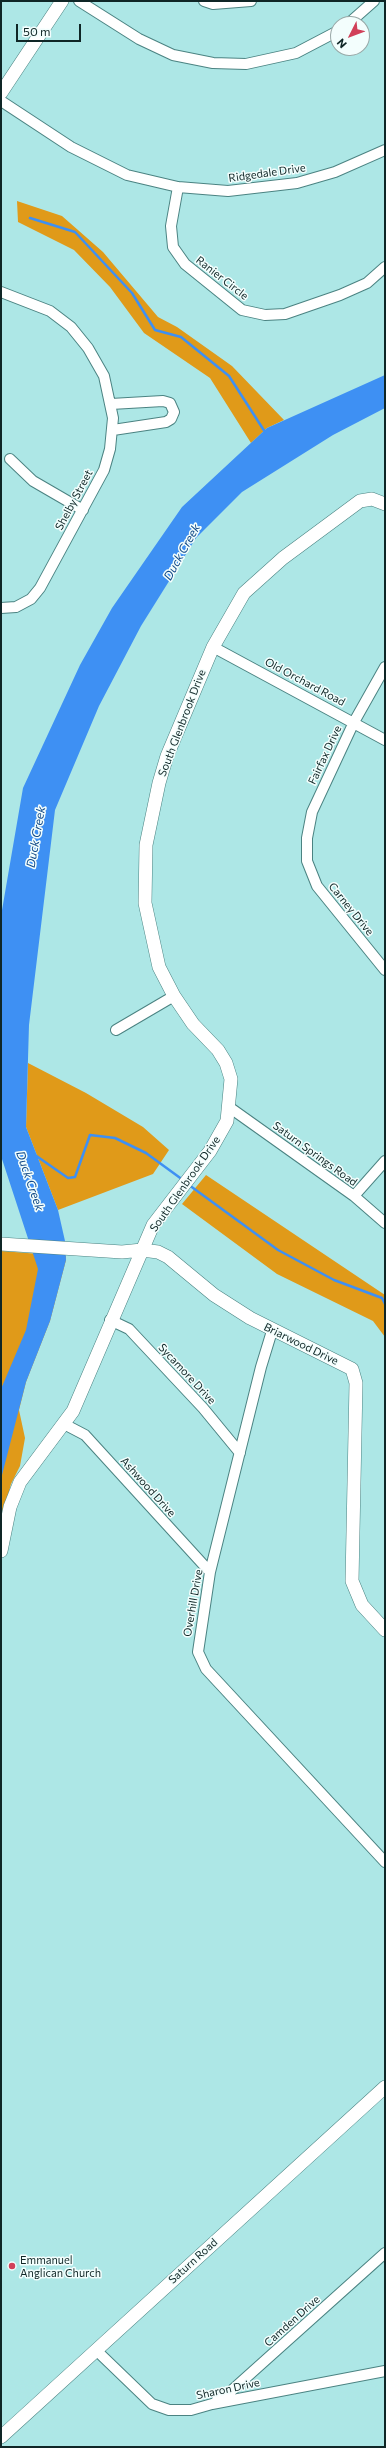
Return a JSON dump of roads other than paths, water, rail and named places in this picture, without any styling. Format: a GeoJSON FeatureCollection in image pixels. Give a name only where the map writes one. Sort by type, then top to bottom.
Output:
{"type":"FeatureCollection","features":[{"type":"Feature","properties":{"kind":"street"},"geometry":{"type":"LineString","coordinates":[[1,93],[62,1]]}},
{"type":"Feature","properties":{"kind":"street"},"geometry":{"type":"LineString","coordinates":[[80,1],[139,39],[173,56],[213,63],[246,64],[296,53],[330,34]]}},
{"type":"Feature","properties":{"kind":"street"},"geometry":{"type":"LineString","coordinates":[[204,1],[213,4],[251,1]]}},
{"type":"Feature","properties":{"kind":"street"},"geometry":{"type":"LineString","coordinates":[[357,16],[374,1]]}},
{"type":"Feature","properties":{"kind":"street","name":"Ridgedale Drive"},"geometry":{"type":"LineString","coordinates":[[1,101],[71,147],[127,175],[178,187],[228,191],[297,183],[335,172],[385,150]]}},
{"type":"Feature","properties":{"kind":"street","name":"Ranier Circle"},"geometry":{"type":"LineString","coordinates":[[178,187],[171,226],[173,247],[185,264],[242,310],[265,315],[285,314],[340,295],[367,283],[385,267]]}},
{"type":"Feature","properties":{"kind":"street","name":"Shelby Street"},"geometry":{"type":"LineString","coordinates":[[1,292],[50,311],[72,327],[88,348],[104,376],[111,404],[112,430],[110,449],[104,470],[40,588],[31,599],[16,608],[1,608]]}},
{"type":"Feature","properties":{"kind":"street"},"geometry":{"type":"LineString","coordinates":[[111,404],[163,401],[170,403],[174,412],[171,418],[166,422],[112,430]]}},
{"type":"Feature","properties":{"kind":"street"},"geometry":{"type":"LineString","coordinates":[[10,459],[33,481],[83,510]]}},
{"type":"Feature","properties":{"kind":"street","name":"South Glenbrook Drive"},"geometry":{"type":"LineString","coordinates":[[1,1551],[10,1507],[20,1482],[73,1410],[110,1320],[153,1225],[174,1195],[210,1151],[227,1121],[231,1079],[226,1063],[218,1050],[193,1024],[174,996],[159,967],[151,937],[145,903],[146,845],[165,763],[213,647],[244,593],[283,558],[360,501],[372,499],[385,504]]}},
{"type":"Feature","properties":{"kind":"street","name":"Old Orchard Road"},"geometry":{"type":"LineString","coordinates":[[213,647],[385,740]]}},
{"type":"Feature","properties":{"kind":"street","name":"Fairfax Drive"},"geometry":{"type":"LineString","coordinates":[[312,812],[354,722],[385,667]]}},
{"type":"Feature","properties":{"kind":"street","name":"Carney Drive"},"geometry":{"type":"LineString","coordinates":[[312,812],[307,838],[307,861],[317,886],[385,970]]}},
{"type":"Feature","properties":{"kind":"street"},"geometry":{"type":"LineString","coordinates":[[116,1030],[174,996]]}},
{"type":"Feature","properties":{"kind":"street","name":"Saturn Springs Road"},"geometry":{"type":"LineString","coordinates":[[229,1107],[354,1196],[385,1223]]}},
{"type":"Feature","properties":{"kind":"street"},"geometry":{"type":"LineString","coordinates":[[354,1196],[385,1161]]}},
{"type":"Feature","properties":{"kind":"street","name":"Briarwood Drive"},"geometry":{"type":"LineString","coordinates":[[1,1244],[68,1247],[122,1252],[142,1250],[158,1252],[168,1257],[214,1295],[272,1331],[352,1369],[356,1383],[352,1581],[362,1605],[385,1630]]}},
{"type":"Feature","properties":{"kind":"street","name":"Sycamore Drive"},"geometry":{"type":"LineString","coordinates":[[110,1320],[129,1329],[203,1408],[240,1453]]}},
{"type":"Feature","properties":{"kind":"street","name":"Overhill Drive"},"geometry":{"type":"LineString","coordinates":[[272,1331],[261,1367],[210,1572],[198,1652],[206,1669],[385,1862]]}},
{"type":"Feature","properties":{"kind":"street","name":"Ashwood Drive"},"geometry":{"type":"LineString","coordinates":[[64,1424],[85,1435],[210,1572]]}},
{"type":"Feature","properties":{"kind":"street","name":"Saturn Road"},"geometry":{"type":"LineString","coordinates":[[1,2437],[385,2087]]}},
{"type":"Feature","properties":{"kind":"street","name":"Camden Drive"},"geometry":{"type":"LineString","coordinates":[[212,2404],[230,2392],[385,2253]]}},
{"type":"Feature","properties":{"kind":"street","name":"Sharon Drive"},"geometry":{"type":"LineString","coordinates":[[97,2351],[152,2404],[169,2410],[192,2410],[212,2404],[385,2371]]}},
{"type":"Feature","properties":{"kind":"water","name":"Duck Creek"},"geometry":{"type":"Polygon","coordinates":[[[385,375],[385,408],[333,435],[242,492],[196,538],[141,626],[99,706],[55,810],[29,1025],[26,1127],[58,1210],[65,1241],[66,1260],[50,1321],[26,1382],[1,1479],[1,1389],[26,1330],[38,1269],[1,1156],[1,916],[23,788],[80,665],[112,608],[182,507],[267,428],[385,375]]]}},
{"type":"Feature","properties":{"kind":"waterway"},"geometry":{"type":"LineString","coordinates":[[30,218],[75,232],[132,293],[155,330],[181,337],[229,376],[265,432]]}},
{"type":"Feature","properties":{"kind":"waterway","name":"Duck Creek"},"geometry":{"type":"LineString","coordinates":[[35,1155],[68,1178],[75,1177],[90,1135],[115,1138],[146,1153],[183,1180]]}},
{"type":"Feature","properties":{"kind":"waterway"},"geometry":{"type":"LineString","coordinates":[[189,1185],[278,1250],[334,1280],[382,1298],[385,1304]]}},
{"type":"Feature","properties":{"kind":"place","name":"Emmanuel Anglican Church"},"geometry":{"type":"Point","coordinates":[12,2266]}}]}
